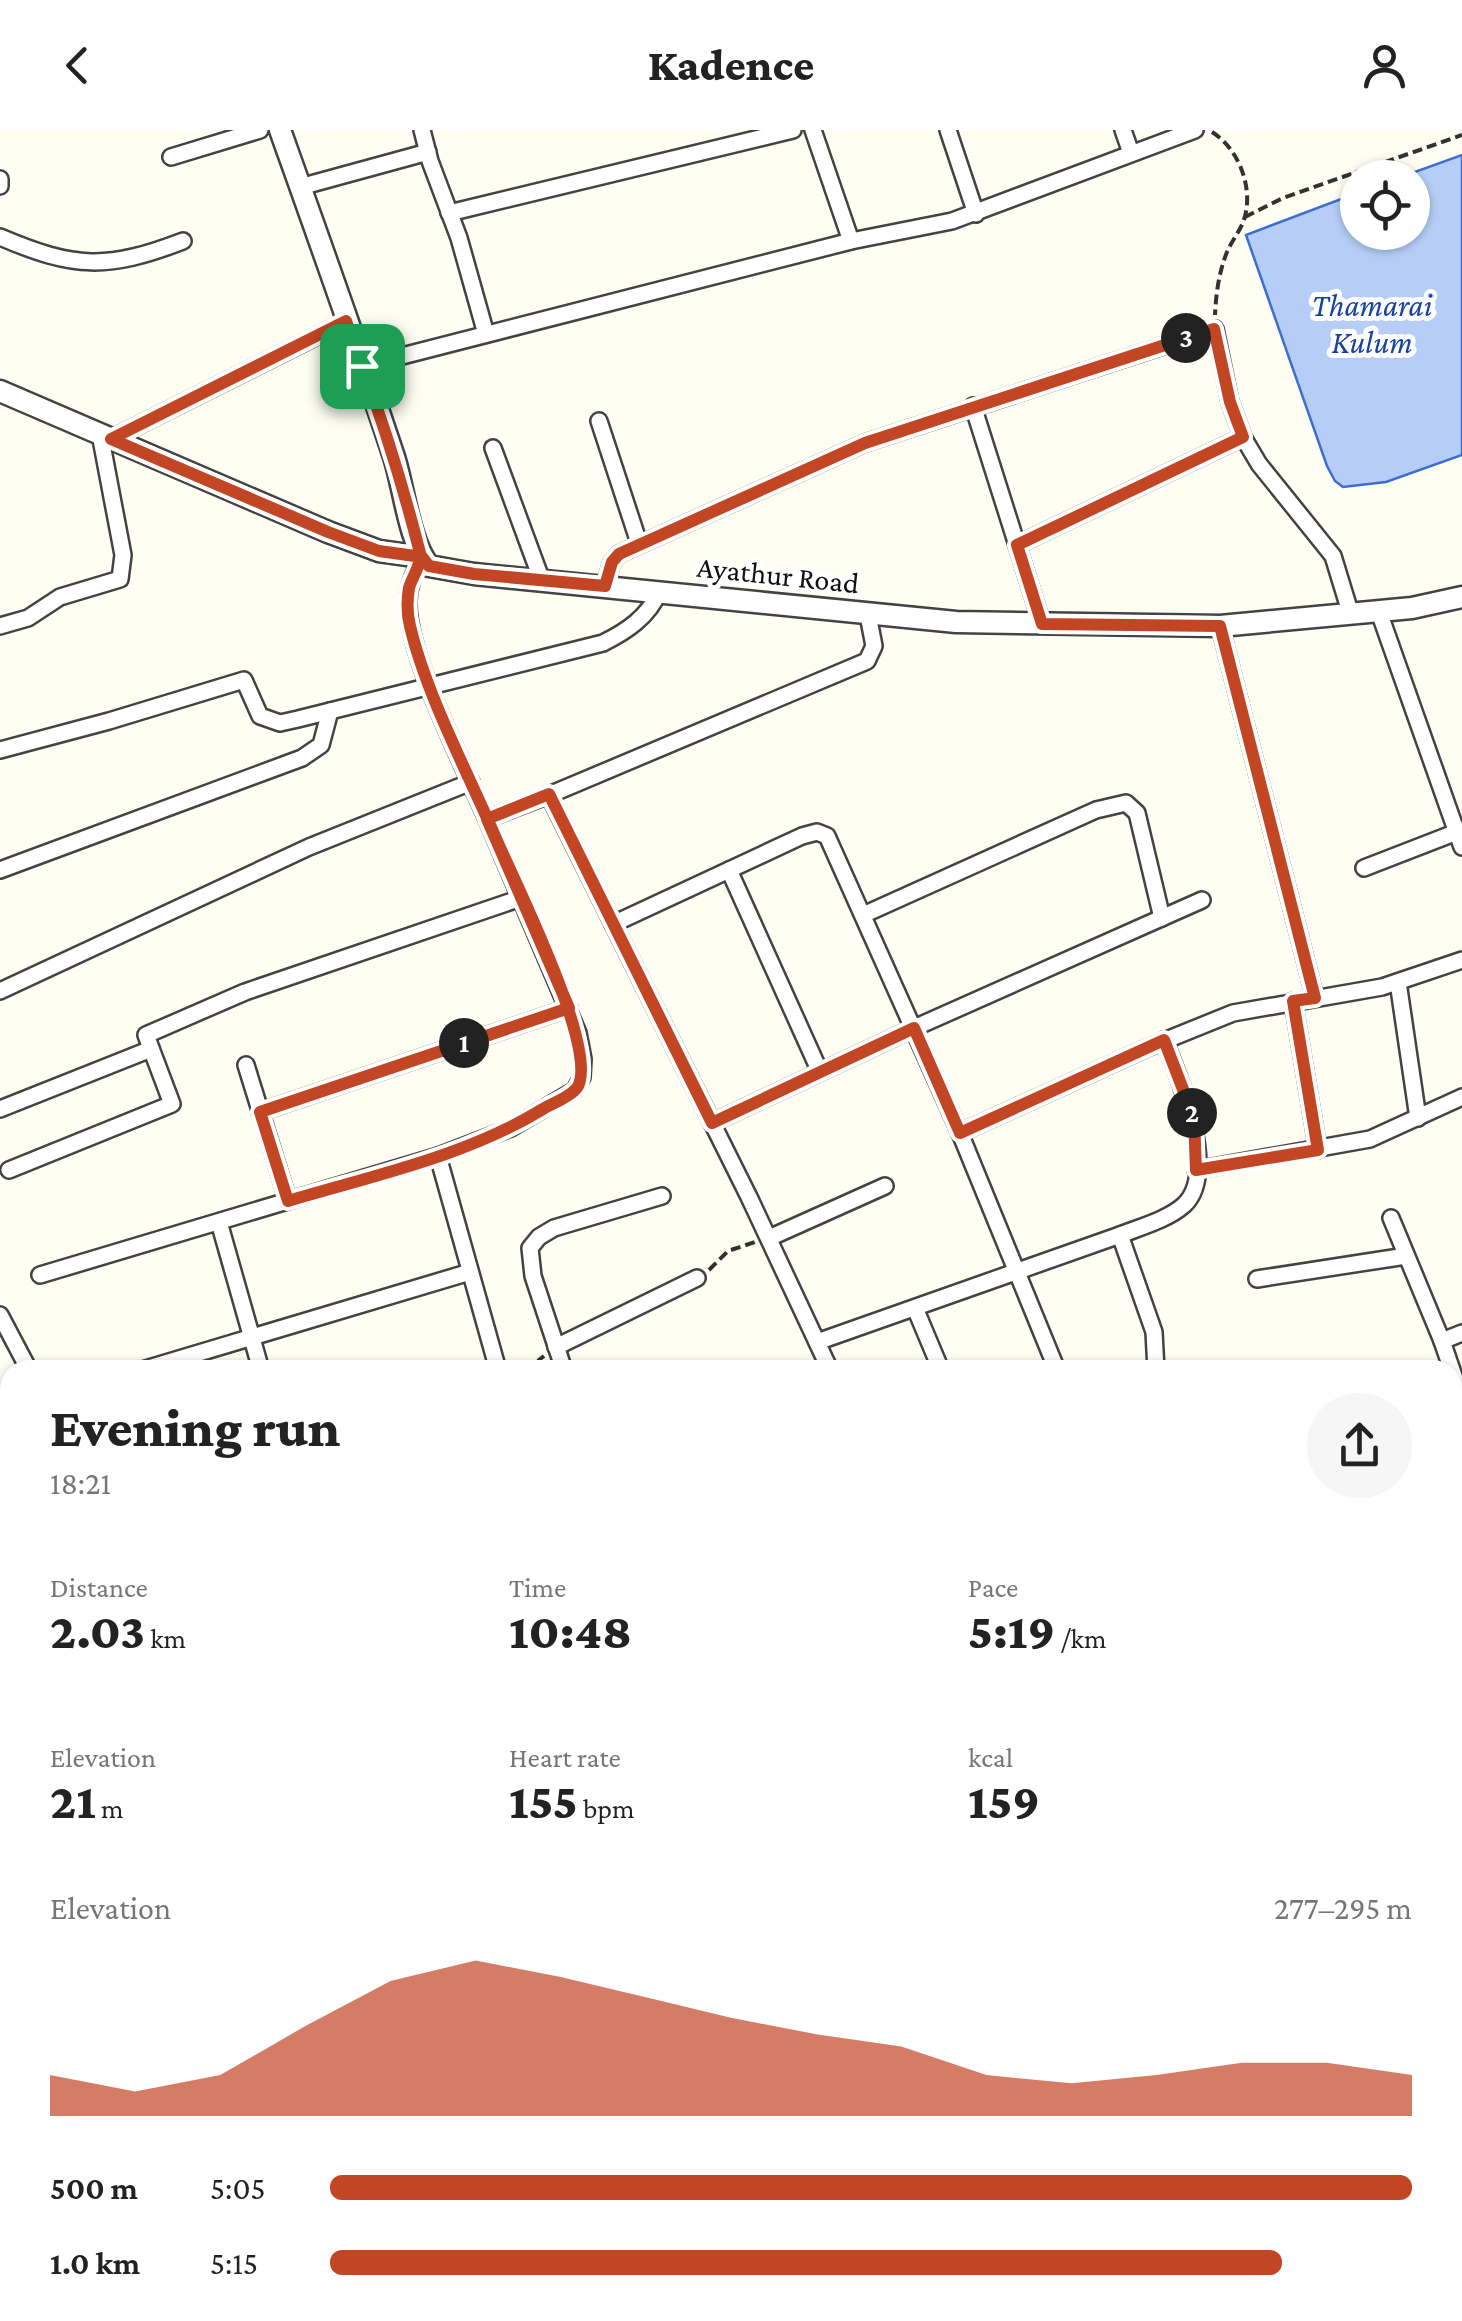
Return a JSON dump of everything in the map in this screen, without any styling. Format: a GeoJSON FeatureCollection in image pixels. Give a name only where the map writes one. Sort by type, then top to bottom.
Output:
{"type":"FeatureCollection","features":[{"type":"Feature","properties":{"kind":"street"},"geometry":{"type":"LineString","coordinates":[[171,156],[260,130]]}},
{"type":"Feature","properties":{"kind":"street"},"geometry":{"type":"LineString","coordinates":[[40,1275],[438,1156],[511,1128],[576,1090],[582,1077],[583,1059],[569,1008],[430,686],[409,620],[410,586],[422,557],[404,491],[280,130]]}},
{"type":"Feature","properties":{"kind":"street"},"geometry":{"type":"LineString","coordinates":[[422,130],[486,334]]}},
{"type":"Feature","properties":{"kind":"street"},"geometry":{"type":"LineString","coordinates":[[449,213],[793,130]]}},
{"type":"Feature","properties":{"kind":"street"},"geometry":{"type":"LineString","coordinates":[[813,130],[851,241]]}},
{"type":"Feature","properties":{"kind":"street"},"geometry":{"type":"LineString","coordinates":[[948,130],[976,214]]}},
{"type":"Feature","properties":{"kind":"street"},"geometry":{"type":"LineString","coordinates":[[1123,130],[1131,153]]}},
{"type":"Feature","properties":{"kind":"street"},"geometry":{"type":"LineString","coordinates":[[362,366],[851,241],[976,214],[1195,130]]}},
{"type":"Feature","properties":{"kind":"street"},"geometry":{"type":"LineString","coordinates":[[300,187],[428,152]]}},
{"type":"Feature","properties":{"kind":"street"},"geometry":{"type":"LineString","coordinates":[[0,237],[60,259],[84,263],[139,258],[183,241]]}},
{"type":"Feature","properties":{"kind":"street"},"geometry":{"type":"LineString","coordinates":[[0,626],[28,618],[60,597],[114,582],[123,574],[106,436],[346,321]]}},
{"type":"Feature","properties":{"kind":"street"},"geometry":{"type":"LineString","coordinates":[[605,586],[612,562],[619,554],[865,443],[1214,329],[1230,402],[1243,437],[1259,464],[1333,556],[1351,615]]}},
{"type":"Feature","properties":{"kind":"street","name":"Ayathur Road"},"geometry":{"type":"LineString","coordinates":[[0,391],[345,538],[379,551],[422,557],[429,566],[956,622],[1220,626],[1378,612],[1462,597]]}},
{"type":"Feature","properties":{"kind":"street"},"geometry":{"type":"LineString","coordinates":[[974,406],[1042,624]]}},
{"type":"Feature","properties":{"kind":"street"},"geometry":{"type":"LineString","coordinates":[[599,421],[639,544]]}},
{"type":"Feature","properties":{"kind":"street"},"geometry":{"type":"LineString","coordinates":[[1017,545],[1243,437]]}},
{"type":"Feature","properties":{"kind":"street"},"geometry":{"type":"LineString","coordinates":[[493,448],[542,581]]}},
{"type":"Feature","properties":{"kind":"street"},"geometry":{"type":"LineString","coordinates":[[0,750],[244,680],[260,716],[270,721],[330,711],[603,642],[640,619],[659,592]]}},
{"type":"Feature","properties":{"kind":"street"},"geometry":{"type":"LineString","coordinates":[[1364,868],[1460,836],[1378,612]]}},
{"type":"Feature","properties":{"kind":"street"},"geometry":{"type":"LineString","coordinates":[[487,819],[866,661],[874,646],[868,615]]}},
{"type":"Feature","properties":{"kind":"street"},"geometry":{"type":"LineString","coordinates":[[1220,626],[1315,998]]}},
{"type":"Feature","properties":{"kind":"street"},"geometry":{"type":"LineString","coordinates":[[0,870],[302,758],[321,745],[330,711]]}},
{"type":"Feature","properties":{"kind":"street"},"geometry":{"type":"LineString","coordinates":[[0,990],[309,848],[471,782]]}},
{"type":"Feature","properties":{"kind":"street"},"geometry":{"type":"LineString","coordinates":[[549,794],[825,1360]]}},
{"type":"Feature","properties":{"kind":"street"},"geometry":{"type":"LineString","coordinates":[[863,914],[1096,810],[1126,803],[1137,813],[1162,918]]}},
{"type":"Feature","properties":{"kind":"street"},"geometry":{"type":"LineString","coordinates":[[614,924],[817,832],[826,836],[960,1133],[1053,1360]]}},
{"type":"Feature","properties":{"kind":"street"},"geometry":{"type":"LineString","coordinates":[[729,870],[820,1072]]}},
{"type":"Feature","properties":{"kind":"street"},"geometry":{"type":"LineString","coordinates":[[10,1170],[172,1104],[146,1035],[202,1008],[521,898]]}},
{"type":"Feature","properties":{"kind":"street"},"geometry":{"type":"LineString","coordinates":[[712,1123],[1202,900]]}},
{"type":"Feature","properties":{"kind":"street"},"geometry":{"type":"LineString","coordinates":[[960,1133],[1164,1040],[1233,1013],[1398,982],[1462,960]]}},
{"type":"Feature","properties":{"kind":"street"},"geometry":{"type":"LineString","coordinates":[[1398,982],[1418,1118]]}},
{"type":"Feature","properties":{"kind":"street"},"geometry":{"type":"LineString","coordinates":[[1293,1001],[1318,1150]]}},
{"type":"Feature","properties":{"kind":"street"},"geometry":{"type":"LineString","coordinates":[[260,1112],[569,1008]]}},
{"type":"Feature","properties":{"kind":"street"},"geometry":{"type":"LineString","coordinates":[[817,1342],[1120,1235],[1180,1208],[1193,1191],[1194,1118],[1164,1040]]}},
{"type":"Feature","properties":{"kind":"street"},"geometry":{"type":"LineString","coordinates":[[0,1109],[151,1049]]}},
{"type":"Feature","properties":{"kind":"street"},"geometry":{"type":"LineString","coordinates":[[246,1065],[288,1201]]}},
{"type":"Feature","properties":{"kind":"street"},"geometry":{"type":"LineString","coordinates":[[1196,1170],[1370,1139],[1462,1097]]}},
{"type":"Feature","properties":{"kind":"street"},"geometry":{"type":"LineString","coordinates":[[438,1156],[495,1360]]}},
{"type":"Feature","properties":{"kind":"street"},"geometry":{"type":"LineString","coordinates":[[769,1238],[885,1186]]}},
{"type":"Feature","properties":{"kind":"street"},"geometry":{"type":"LineString","coordinates":[[561,1360],[532,1276],[530,1248],[554,1228],[662,1196]]}},
{"type":"Feature","properties":{"kind":"street"},"geometry":{"type":"LineString","coordinates":[[1391,1218],[1449,1360]]}},
{"type":"Feature","properties":{"kind":"street"},"geometry":{"type":"LineString","coordinates":[[219,1222],[258,1360]]}},
{"type":"Feature","properties":{"kind":"street"},"geometry":{"type":"LineString","coordinates":[[1120,1235],[1154,1332],[1155,1360]]}},
{"type":"Feature","properties":{"kind":"street"},"geometry":{"type":"LineString","coordinates":[[1257,1279],[1406,1256]]}},
{"type":"Feature","properties":{"kind":"street"},"geometry":{"type":"LineString","coordinates":[[176,1360],[470,1272]]}},
{"type":"Feature","properties":{"kind":"street"},"geometry":{"type":"LineString","coordinates":[[556,1347],[696,1278]]}},
{"type":"Feature","properties":{"kind":"street"},"geometry":{"type":"LineString","coordinates":[[915,1308],[938,1360]]}},
{"type":"Feature","properties":{"kind":"street"},"geometry":{"type":"LineString","coordinates":[[0,1316],[24,1360]]}},
{"type":"Feature","properties":{"kind":"street"},"geometry":{"type":"LineString","coordinates":[[1442,1341],[1462,1333]]}},
{"type":"Feature","properties":{"kind":"path"},"geometry":{"type":"LineString","coordinates":[[1208,130],[1224,139],[1240,164],[1246,190],[1246,217],[1218,281],[1214,329]]}},
{"type":"Feature","properties":{"kind":"path"},"geometry":{"type":"LineString","coordinates":[[1246,217],[1283,198],[1462,134]]}},
{"type":"Feature","properties":{"kind":"path"},"geometry":{"type":"LineString","coordinates":[[696,1278],[728,1251],[769,1238]]}},
{"type":"Feature","properties":{"kind":"water","name":"Thamarai Kulum"},"geometry":{"type":"Polygon","coordinates":[[[1462,155],[1462,455],[1386,482],[1343,487],[1327,466],[1246,235],[1340,199],[1340,250],[1430,250],[1430,167],[1462,155]]]}},
{"type":"Feature","properties":{"kind":"route"},"geometry":{"type":"LineString","coordinates":[[362,366],[346,321],[111,439],[328,532],[379,551],[422,557],[429,566],[605,586],[608,570],[619,554],[865,443],[1214,329],[1230,402],[1243,437],[1017,545],[1042,624],[1220,626],[1315,998],[1293,1001],[1318,1150],[1196,1170],[1194,1118],[1164,1040],[960,1133],[914,1028],[712,1123],[549,794],[487,819],[569,1008],[260,1112],[288,1201],[478,1142],[511,1128],[576,1090],[582,1077],[583,1059],[569,1008],[521,898],[471,782],[421,664],[408,602],[422,557],[362,366]]}}]}
